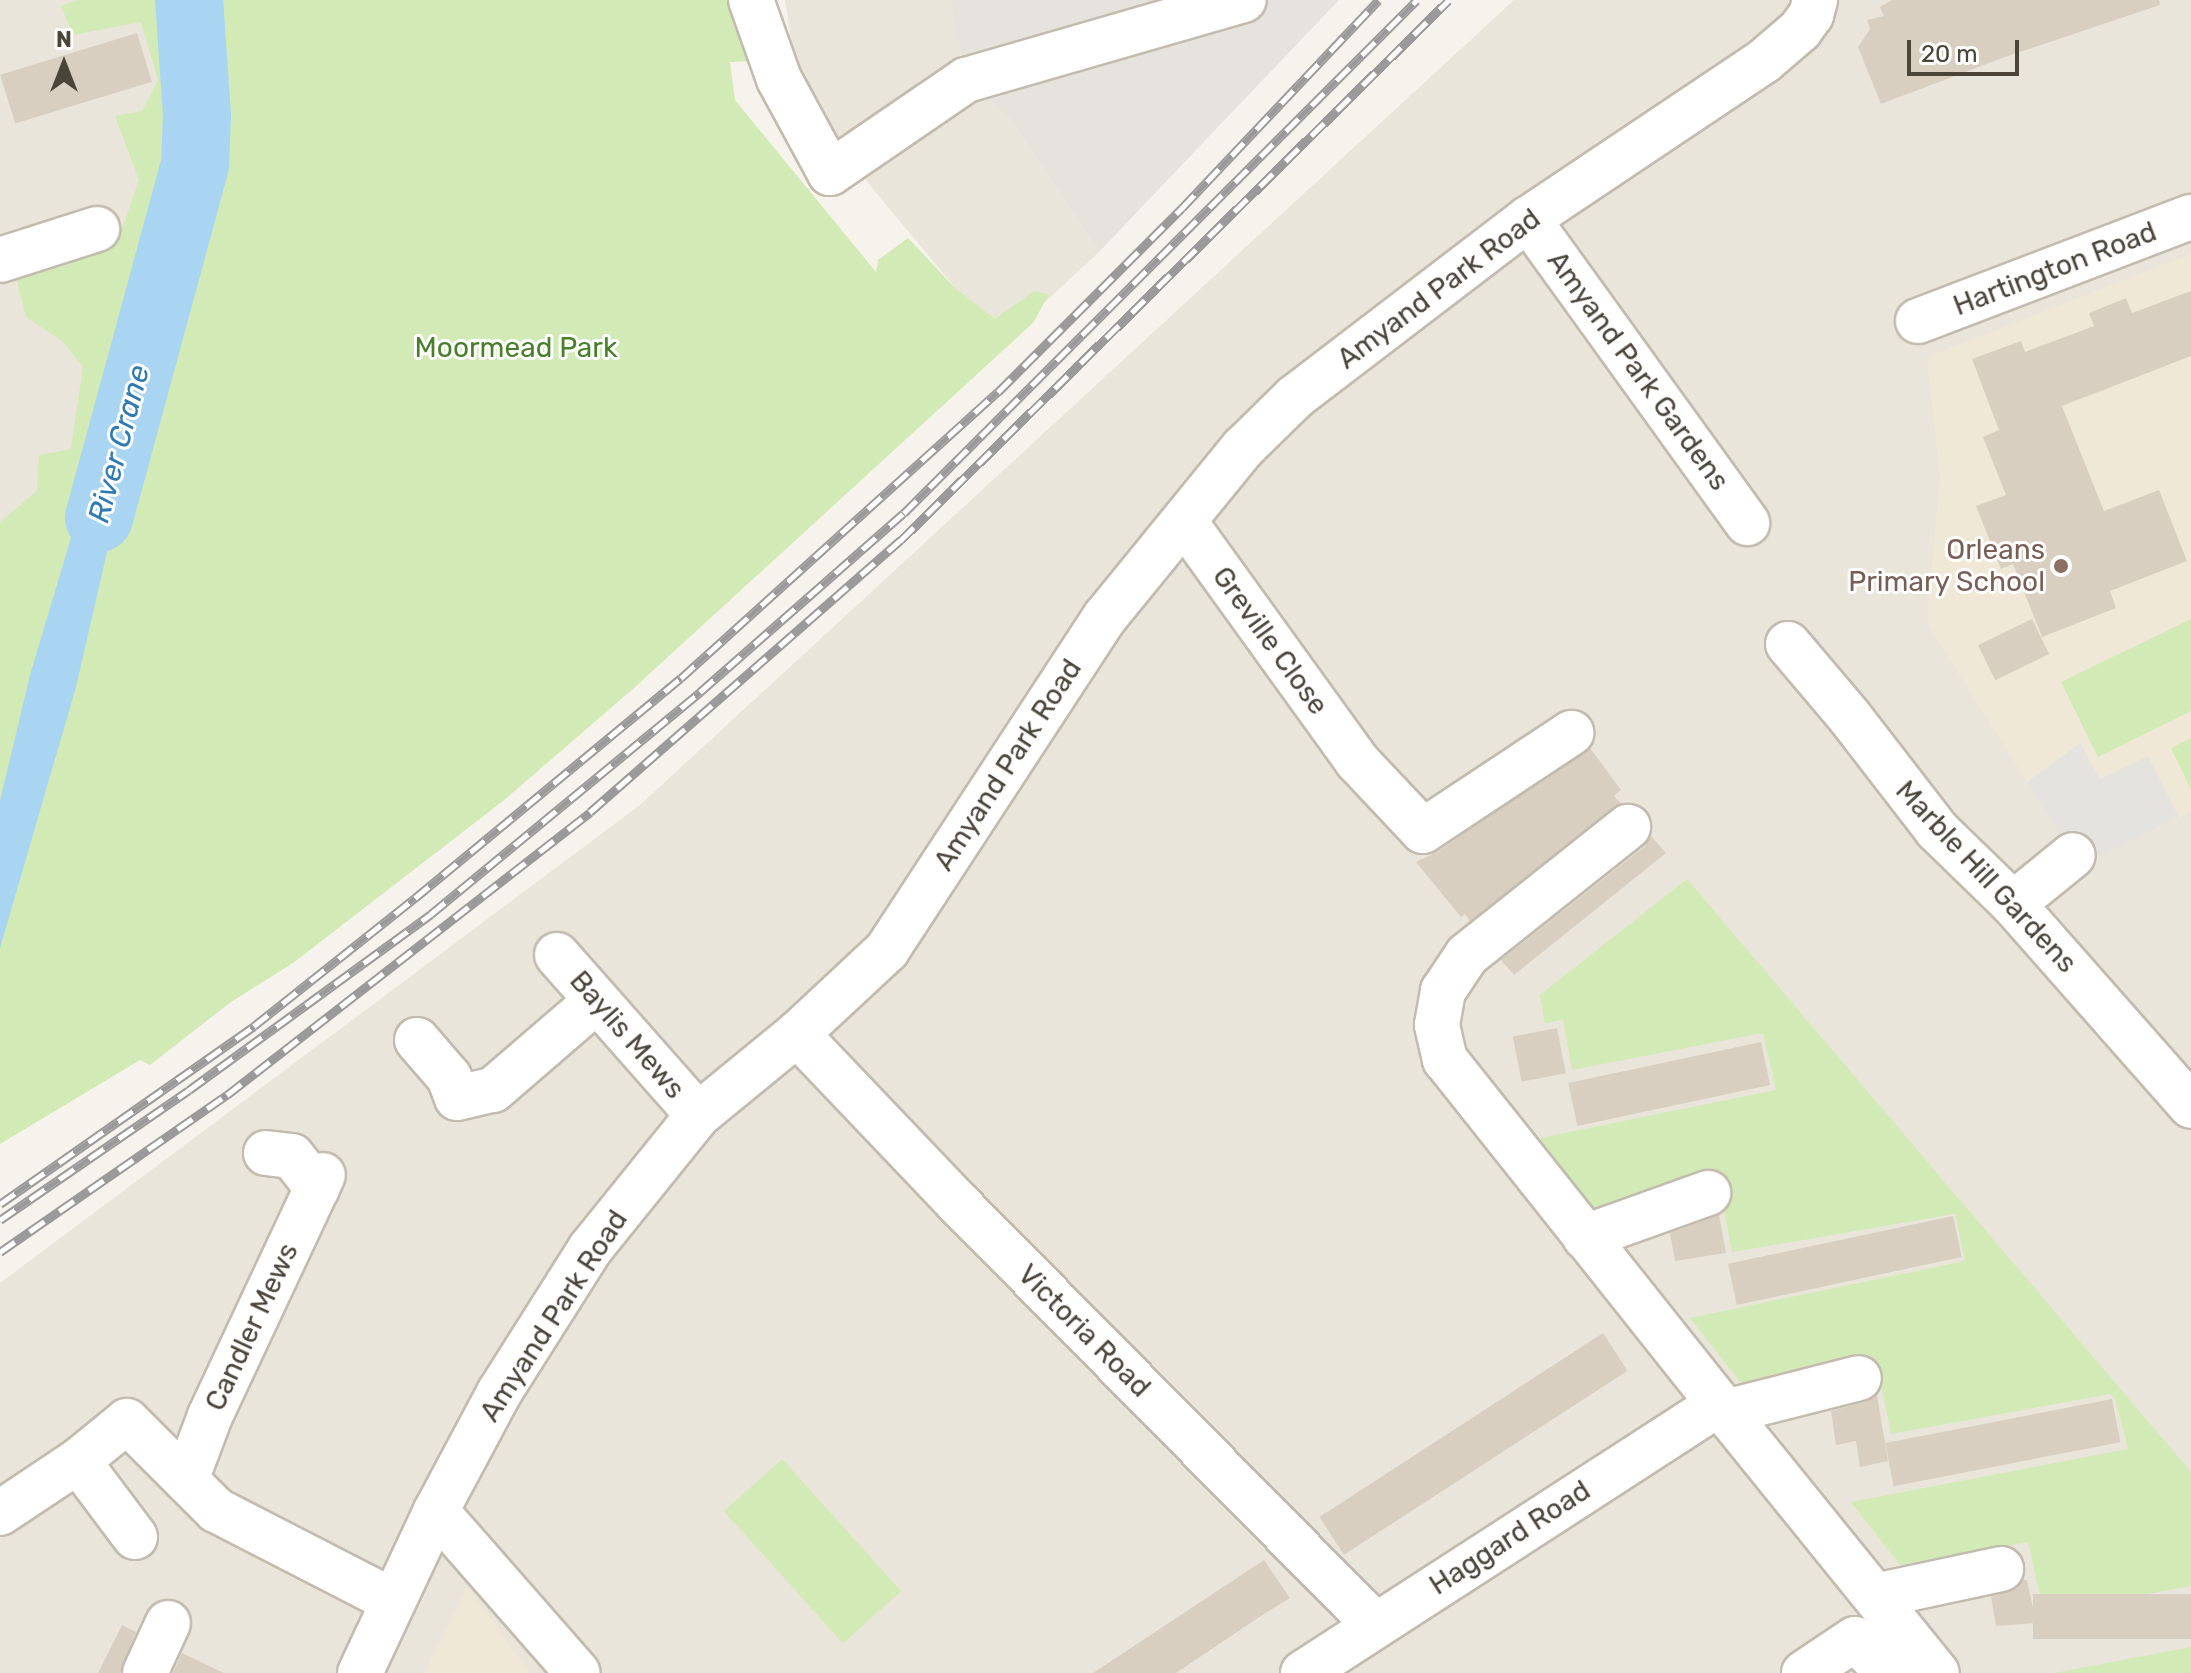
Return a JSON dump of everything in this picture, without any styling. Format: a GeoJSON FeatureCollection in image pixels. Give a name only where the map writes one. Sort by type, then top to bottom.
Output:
{"type":"FeatureCollection","features":[{"type":"Feature","properties":{"kind":"street"},"geometry":{"type":"LineString","coordinates":[[751,0],[779,79],[830,173],[966,80],[1244,0]]}},
{"type":"Feature","properties":{"kind":"street","name":"Amyand Park Road"},"geometry":{"type":"LineString","coordinates":[[360,1673],[436,1511],[499,1393],[590,1249],[698,1115],[797,1034],[887,950],[1105,617],[1243,448],[1295,397],[1528,219],[1764,61],[1800,30],[1811,15],[1815,0]]}},
{"type":"Feature","properties":{"kind":"street","name":"Hartington Road"},"geometry":{"type":"LineString","coordinates":[[1918,321],[2191,217]]}},
{"type":"Feature","properties":{"kind":"street","name":"Amyand Park Gardens"},"geometry":{"type":"LineString","coordinates":[[1528,219],[1747,523]]}},
{"type":"Feature","properties":{"kind":"street"},"geometry":{"type":"LineString","coordinates":[[0,260],[97,229]]}},
{"type":"Feature","properties":{"kind":"street","name":"Greville Close"},"geometry":{"type":"LineString","coordinates":[[1184,521],[1415,839],[1571,733]]}},
{"type":"Feature","properties":{"kind":"street","name":"Marble Hill Gardens"},"geometry":{"type":"LineString","coordinates":[[1788,644],[1849,716],[1937,830],[2013,904],[2184,1084]]}},
{"type":"Feature","properties":{"kind":"street"},"geometry":{"type":"LineString","coordinates":[[1628,827],[1467,955],[1443,991],[1437,1025],[1445,1060],[1937,1673]]}},
{"type":"Feature","properties":{"kind":"street"},"geometry":{"type":"LineString","coordinates":[[2013,904],[2073,855]]}},
{"type":"Feature","properties":{"kind":"street","name":"Baylis Mews"},"geometry":{"type":"LineString","coordinates":[[557,955],[595,1002],[698,1115]]}},
{"type":"Feature","properties":{"kind":"street"},"geometry":{"type":"LineString","coordinates":[[417,1040],[449,1077],[441,1103],[493,1090],[595,1002]]}},
{"type":"Feature","properties":{"kind":"street","name":"Victoria Road"},"geometry":{"type":"LineString","coordinates":[[797,1034],[958,1203],[1374,1624]]}},
{"type":"Feature","properties":{"kind":"street","name":"Candler Mews"},"geometry":{"type":"LineString","coordinates":[[186,1480],[210,1416],[320,1181],[292,1156],[266,1153]]}},
{"type":"Feature","properties":{"kind":"street"},"geometry":{"type":"LineString","coordinates":[[1585,1237],[1708,1193]]}},
{"type":"Feature","properties":{"kind":"street","name":"Haggard Road"},"geometry":{"type":"LineString","coordinates":[[1303,1673],[1374,1624],[1722,1408],[1859,1378]]}},
{"type":"Feature","properties":{"kind":"street"},"geometry":{"type":"LineString","coordinates":[[0,1513],[78,1461],[127,1421],[216,1510],[393,1601]]}},
{"type":"Feature","properties":{"kind":"street"},"geometry":{"type":"LineString","coordinates":[[78,1461],[135,1537]]}},
{"type":"Feature","properties":{"kind":"street"},"geometry":{"type":"LineString","coordinates":[[436,1511],[578,1673]]}},
{"type":"Feature","properties":{"kind":"street"},"geometry":{"type":"LineString","coordinates":[[1875,1596],[2001,1569]]}},
{"type":"Feature","properties":{"kind":"street"},"geometry":{"type":"LineString","coordinates":[[145,1673],[167,1622]]}},
{"type":"Feature","properties":{"kind":"street"},"geometry":{"type":"LineString","coordinates":[[1804,1673],[1855,1639],[1888,1673]]}},
{"type":"Feature","properties":{"kind":"shaded area"},"geometry":{"type":"Polygon","coordinates":[[[0,0],[171,0],[182,60],[0,770],[0,0]]]}},
{"type":"Feature","properties":{"kind":"shaded area"},"geometry":{"type":"Polygon","coordinates":[[[785,0],[950,0],[966,80],[1010,119],[1099,252],[1001,343],[864,178],[796,71],[785,0]]]}},
{"type":"Feature","properties":{"kind":"shaded area"},"geometry":{"type":"Polygon","coordinates":[[[950,0],[1339,0],[1099,252],[1010,119],[966,80],[950,0]]]}},
{"type":"Feature","properties":{"kind":"shaded area"},"geometry":{"type":"Polygon","coordinates":[[[1514,0],[2191,0],[2191,1673],[0,1673],[0,1283],[640,805],[1514,0]]]}},
{"type":"Feature","properties":{"kind":"shaded area","name":"Orleans Primary School"},"geometry":{"type":"Polygon","coordinates":[[[2191,254],[2191,812],[2081,867],[1931,630],[1927,617],[1940,479],[1927,357],[2191,254]]]}},
{"type":"Feature","properties":{"kind":"shaded area"},"geometry":{"type":"Polygon","coordinates":[[[2080,743],[2100,779],[2148,756],[2179,817],[2081,867],[2027,782],[2080,743]]]}},
{"type":"Feature","properties":{"kind":"shaded area"},"geometry":{"type":"Polygon","coordinates":[[[466,1590],[472,1593],[530,1673],[424,1673],[466,1590]]]}},
{"type":"Feature","properties":{"kind":"green space","name":"Moormead Park"},"geometry":{"type":"Polygon","coordinates":[[[78,0],[774,0],[753,61],[730,62],[735,100],[876,272],[878,260],[908,238],[954,287],[995,319],[1034,291],[1049,294],[1033,323],[634,688],[503,801],[293,963],[231,1002],[150,1065],[140,1060],[0,1144],[0,522],[37,491],[39,455],[71,449],[83,367],[62,341],[26,317],[17,281],[60,254],[123,226],[139,180],[115,116],[142,111],[158,80],[141,22],[73,35],[61,6],[78,0]]]}},
{"type":"Feature","properties":{"kind":"green space"},"geometry":{"type":"Polygon","coordinates":[[[2191,619],[2191,711],[2098,757],[2061,682],[2191,619]]]}},
{"type":"Feature","properties":{"kind":"green space"},"geometry":{"type":"Polygon","coordinates":[[[2191,738],[2191,790],[2171,748],[2191,738]]]}},
{"type":"Feature","properties":{"kind":"green space"},"geometry":{"type":"Polygon","coordinates":[[[1687,879],[2191,1472],[2191,1586],[2044,1613],[2028,1542],[1900,1565],[1851,1502],[2128,1449],[2115,1398],[2110,1394],[1891,1434],[1876,1360],[1745,1388],[1690,1318],[1965,1261],[1955,1214],[1732,1252],[1716,1170],[1594,1211],[1540,1138],[1776,1090],[1763,1033],[1572,1070],[1563,1019],[1545,1024],[1540,995],[1687,879]]]}},
{"type":"Feature","properties":{"kind":"green space"},"geometry":{"type":"Polygon","coordinates":[[[782,1459],[901,1591],[843,1643],[724,1511],[782,1459]]]}},
{"type":"Feature","properties":{"kind":"green space"},"geometry":{"type":"Polygon","coordinates":[[[2191,1647],[2191,1673],[2054,1673],[2191,1647]]]}},
{"type":"Feature","properties":{"kind":"water"},"geometry":{"type":"Polygon","coordinates":[[[105,424],[134,434],[76,687],[0,948],[0,801],[30,675],[105,424]]]}},
{"type":"Feature","properties":{"kind":"building"},"geometry":{"type":"Polygon","coordinates":[[[1892,0],[2159,0],[2160,5],[2002,58],[1881,104],[1858,47],[1870,29],[1867,20],[1884,16],[1880,7],[1892,0]]]}},
{"type":"Feature","properties":{"kind":"building"},"geometry":{"type":"Polygon","coordinates":[[[137,33],[152,82],[15,124],[0,75],[137,33]]]}},
{"type":"Feature","properties":{"kind":"building"},"geometry":{"type":"Polygon","coordinates":[[[2191,291],[2191,356],[2062,406],[2104,511],[2159,490],[2187,561],[2110,591],[2116,608],[2042,637],[2013,564],[2001,569],[1976,506],[2006,495],[1983,437],[1999,430],[1972,359],[2021,341],[2025,352],[2094,326],[2089,313],[2126,298],[2132,313],[2191,291]]]}},
{"type":"Feature","properties":{"kind":"building"},"geometry":{"type":"Polygon","coordinates":[[[2032,619],[2049,654],[1995,680],[1978,645],[2032,619]]]}},
{"type":"Feature","properties":{"kind":"building"},"geometry":{"type":"Polygon","coordinates":[[[1590,748],[1621,790],[1614,796],[1621,804],[1470,921],[1465,914],[1461,917],[1416,862],[1437,852],[1590,748]]]}},
{"type":"Feature","properties":{"kind":"building"},"geometry":{"type":"Polygon","coordinates":[[[1651,836],[1666,853],[1514,975],[1501,960],[1644,847],[1651,836]]]}},
{"type":"Feature","properties":{"kind":"building"},"geometry":{"type":"Polygon","coordinates":[[[1557,1028],[1566,1073],[1522,1082],[1513,1037],[1557,1028]]]}},
{"type":"Feature","properties":{"kind":"building"},"geometry":{"type":"Polygon","coordinates":[[[1761,1042],[1770,1085],[1577,1126],[1568,1083],[1761,1042]]]}},
{"type":"Feature","properties":{"kind":"building"},"geometry":{"type":"Polygon","coordinates":[[[1719,1215],[1726,1253],[1675,1261],[1670,1233],[1719,1215]]]}},
{"type":"Feature","properties":{"kind":"building"},"geometry":{"type":"Polygon","coordinates":[[[1953,1216],[1962,1257],[1737,1305],[1728,1264],[1953,1216]]]}},
{"type":"Feature","properties":{"kind":"building"},"geometry":{"type":"Polygon","coordinates":[[[1603,1333],[1628,1371],[1344,1555],[1320,1517],[1603,1333]]]}},
{"type":"Feature","properties":{"kind":"building"},"geometry":{"type":"Polygon","coordinates":[[[1877,1395],[1888,1461],[1860,1467],[1856,1441],[1836,1445],[1831,1411],[1865,1402],[1877,1395]]]}},
{"type":"Feature","properties":{"kind":"building"},"geometry":{"type":"Polygon","coordinates":[[[2112,1399],[2120,1442],[1894,1486],[1885,1443],[2112,1399]]]}},
{"type":"Feature","properties":{"kind":"building"},"geometry":{"type":"Polygon","coordinates":[[[1264,1560],[1290,1598],[1176,1673],[1093,1673],[1264,1560]]]}},
{"type":"Feature","properties":{"kind":"building"},"geometry":{"type":"Polygon","coordinates":[[[2023,1580],[2027,1580],[2036,1623],[1996,1626],[1991,1597],[2017,1588],[2023,1580]]]}},
{"type":"Feature","properties":{"kind":"building"},"geometry":{"type":"Polygon","coordinates":[[[2033,1594],[2191,1594],[2191,1639],[2033,1639],[2033,1594]]]}},
{"type":"Feature","properties":{"kind":"building"},"geometry":{"type":"Polygon","coordinates":[[[122,1625],[136,1632],[120,1673],[98,1673],[122,1625]]]}},
{"type":"Feature","properties":{"kind":"building"},"geometry":{"type":"Polygon","coordinates":[[[182,1653],[224,1673],[173,1673],[182,1653]]]}},
{"type":"Feature","properties":{"kind":"waterway","name":"River Crane"},"geometry":{"type":"LineString","coordinates":[[99,518],[195,165],[197,116],[189,0]]}},
{"type":"Feature","properties":{"kind":"railway"},"geometry":{"type":"LineString","coordinates":[[0,1204],[254,1026],[415,898],[681,678],[998,392],[1182,208],[1379,0]]}},
{"type":"Feature","properties":{"kind":"railway"},"geometry":{"type":"LineString","coordinates":[[0,1220],[189,1090],[431,914],[700,692],[904,513],[1417,0]]}},
{"type":"Feature","properties":{"kind":"railway"},"geometry":{"type":"LineString","coordinates":[[0,1252],[227,1095],[590,812],[901,540],[1449,0]]}},
{"type":"Feature","properties":{"kind":"place","name":"Orleans Primary School"},"geometry":{"type":"Point","coordinates":[2061,566]}}]}
